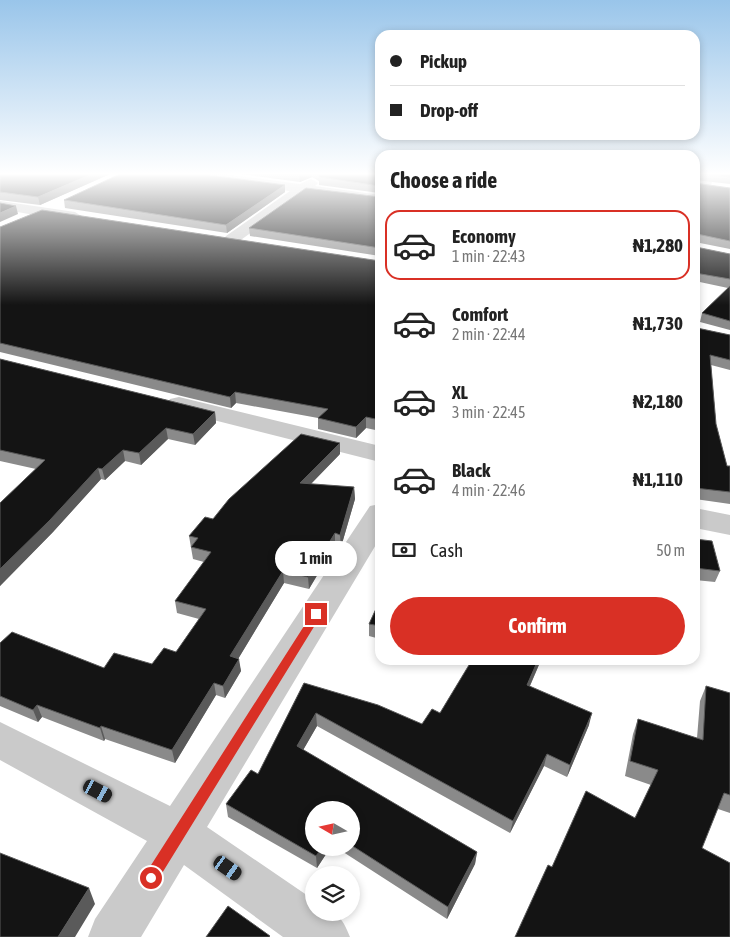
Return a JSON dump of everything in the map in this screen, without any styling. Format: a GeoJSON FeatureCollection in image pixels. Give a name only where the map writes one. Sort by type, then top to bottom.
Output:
{"type":"FeatureCollection","features":[{"type":"Feature","properties":{"kind":"street"},"geometry":{"type":"LineString","coordinates":[[16,222],[26,218]]}},
{"type":"Feature","properties":{"kind":"street"},"geometry":{"type":"LineString","coordinates":[[78,218],[87,219]]}},
{"type":"Feature","properties":{"kind":"street"},"geometry":{"type":"LineString","coordinates":[[232,239],[262,218]]}},
{"type":"Feature","properties":{"kind":"street"},"geometry":{"type":"LineString","coordinates":[[212,237],[250,242]]}},
{"type":"Feature","properties":{"kind":"street"},"geometry":{"type":"LineString","coordinates":[[162,400],[375,453]]}},
{"type":"Feature","properties":{"kind":"street"},"geometry":{"type":"LineString","coordinates":[[700,519],[730,525]]}},
{"type":"Feature","properties":{"kind":"street"},"geometry":{"type":"LineString","coordinates":[[113,937],[375,521]]}},
{"type":"Feature","properties":{"kind":"street"},"geometry":{"type":"LineString","coordinates":[[0,740],[179,834],[325,937]]}},
{"type":"Feature","properties":{"kind":"building"},"geometry":{"type":"Polygon","coordinates":[[[23,218],[93,218],[375,260],[375,419],[366,417],[356,427],[318,418],[328,409],[235,392],[230,397],[0,343],[0,227],[23,218]]]}},
{"type":"Feature","properties":{"kind":"building"},"geometry":{"type":"Polygon","coordinates":[[[179,218],[237,218],[226,225],[179,218]]]}},
{"type":"Feature","properties":{"kind":"building"},"geometry":{"type":"Polygon","coordinates":[[[264,218],[375,218],[375,247],[249,228],[264,218]]]}},
{"type":"Feature","properties":{"kind":"building"},"geometry":{"type":"Polygon","coordinates":[[[700,218],[730,218],[730,241],[700,235],[700,218]]]}},
{"type":"Feature","properties":{"kind":"building"},"geometry":{"type":"Polygon","coordinates":[[[700,248],[730,254],[730,279],[700,274],[700,248]]]}},
{"type":"Feature","properties":{"kind":"building"},"geometry":{"type":"Polygon","coordinates":[[[730,286],[730,321],[702,313],[730,286]]]}},
{"type":"Feature","properties":{"kind":"building"},"geometry":{"type":"Polygon","coordinates":[[[700,329],[730,335],[730,360],[710,355],[716,424],[727,466],[730,466],[730,492],[700,489],[700,329]]]}},
{"type":"Feature","properties":{"kind":"building"},"geometry":{"type":"Polygon","coordinates":[[[0,359],[215,412],[193,434],[166,428],[139,453],[123,450],[102,469],[98,468],[50,520],[0,569],[0,503],[45,460],[0,450],[0,359]]]}},
{"type":"Feature","properties":{"kind":"building"},"geometry":{"type":"Polygon","coordinates":[[[301,434],[340,443],[300,483],[354,487],[340,535],[335,533],[308,577],[283,571],[230,656],[239,659],[223,686],[214,683],[172,750],[101,726],[100,728],[37,705],[33,710],[0,696],[0,643],[12,632],[104,668],[114,653],[152,664],[164,648],[176,652],[206,609],[175,601],[211,552],[191,547],[198,538],[189,536],[205,517],[213,519],[229,499],[301,434]]]}},
{"type":"Feature","properties":{"kind":"building"},"geometry":{"type":"Polygon","coordinates":[[[700,540],[712,541],[720,571],[700,569],[700,540]]]}},
{"type":"Feature","properties":{"kind":"building"},"geometry":{"type":"Polygon","coordinates":[[[375,611],[375,625],[369,624],[375,611]]]}},
{"type":"Feature","properties":{"kind":"building"},"geometry":{"type":"Polygon","coordinates":[[[469,665],[536,665],[527,685],[592,713],[570,765],[547,754],[513,821],[316,713],[297,746],[477,852],[448,907],[360,851],[360,801],[305,801],[305,850],[226,804],[251,770],[258,774],[304,683],[378,705],[422,724],[432,709],[440,713],[469,665]]]}},
{"type":"Feature","properties":{"kind":"building"},"geometry":{"type":"Polygon","coordinates":[[[706,686],[730,693],[730,795],[724,793],[702,848],[730,863],[730,937],[515,937],[548,865],[552,867],[586,791],[635,818],[658,770],[630,761],[638,719],[703,740],[706,686]]]}},
{"type":"Feature","properties":{"kind":"building"},"geometry":{"type":"Polygon","coordinates":[[[0,853],[89,888],[58,937],[0,937],[0,853]]]}},
{"type":"Feature","properties":{"kind":"building"},"geometry":{"type":"Polygon","coordinates":[[[228,906],[270,936],[206,937],[228,906]]]}},
{"type":"Feature","properties":{"kind":"route"},"geometry":{"type":"LineString","coordinates":[[151,878],[316,614]]}}]}
